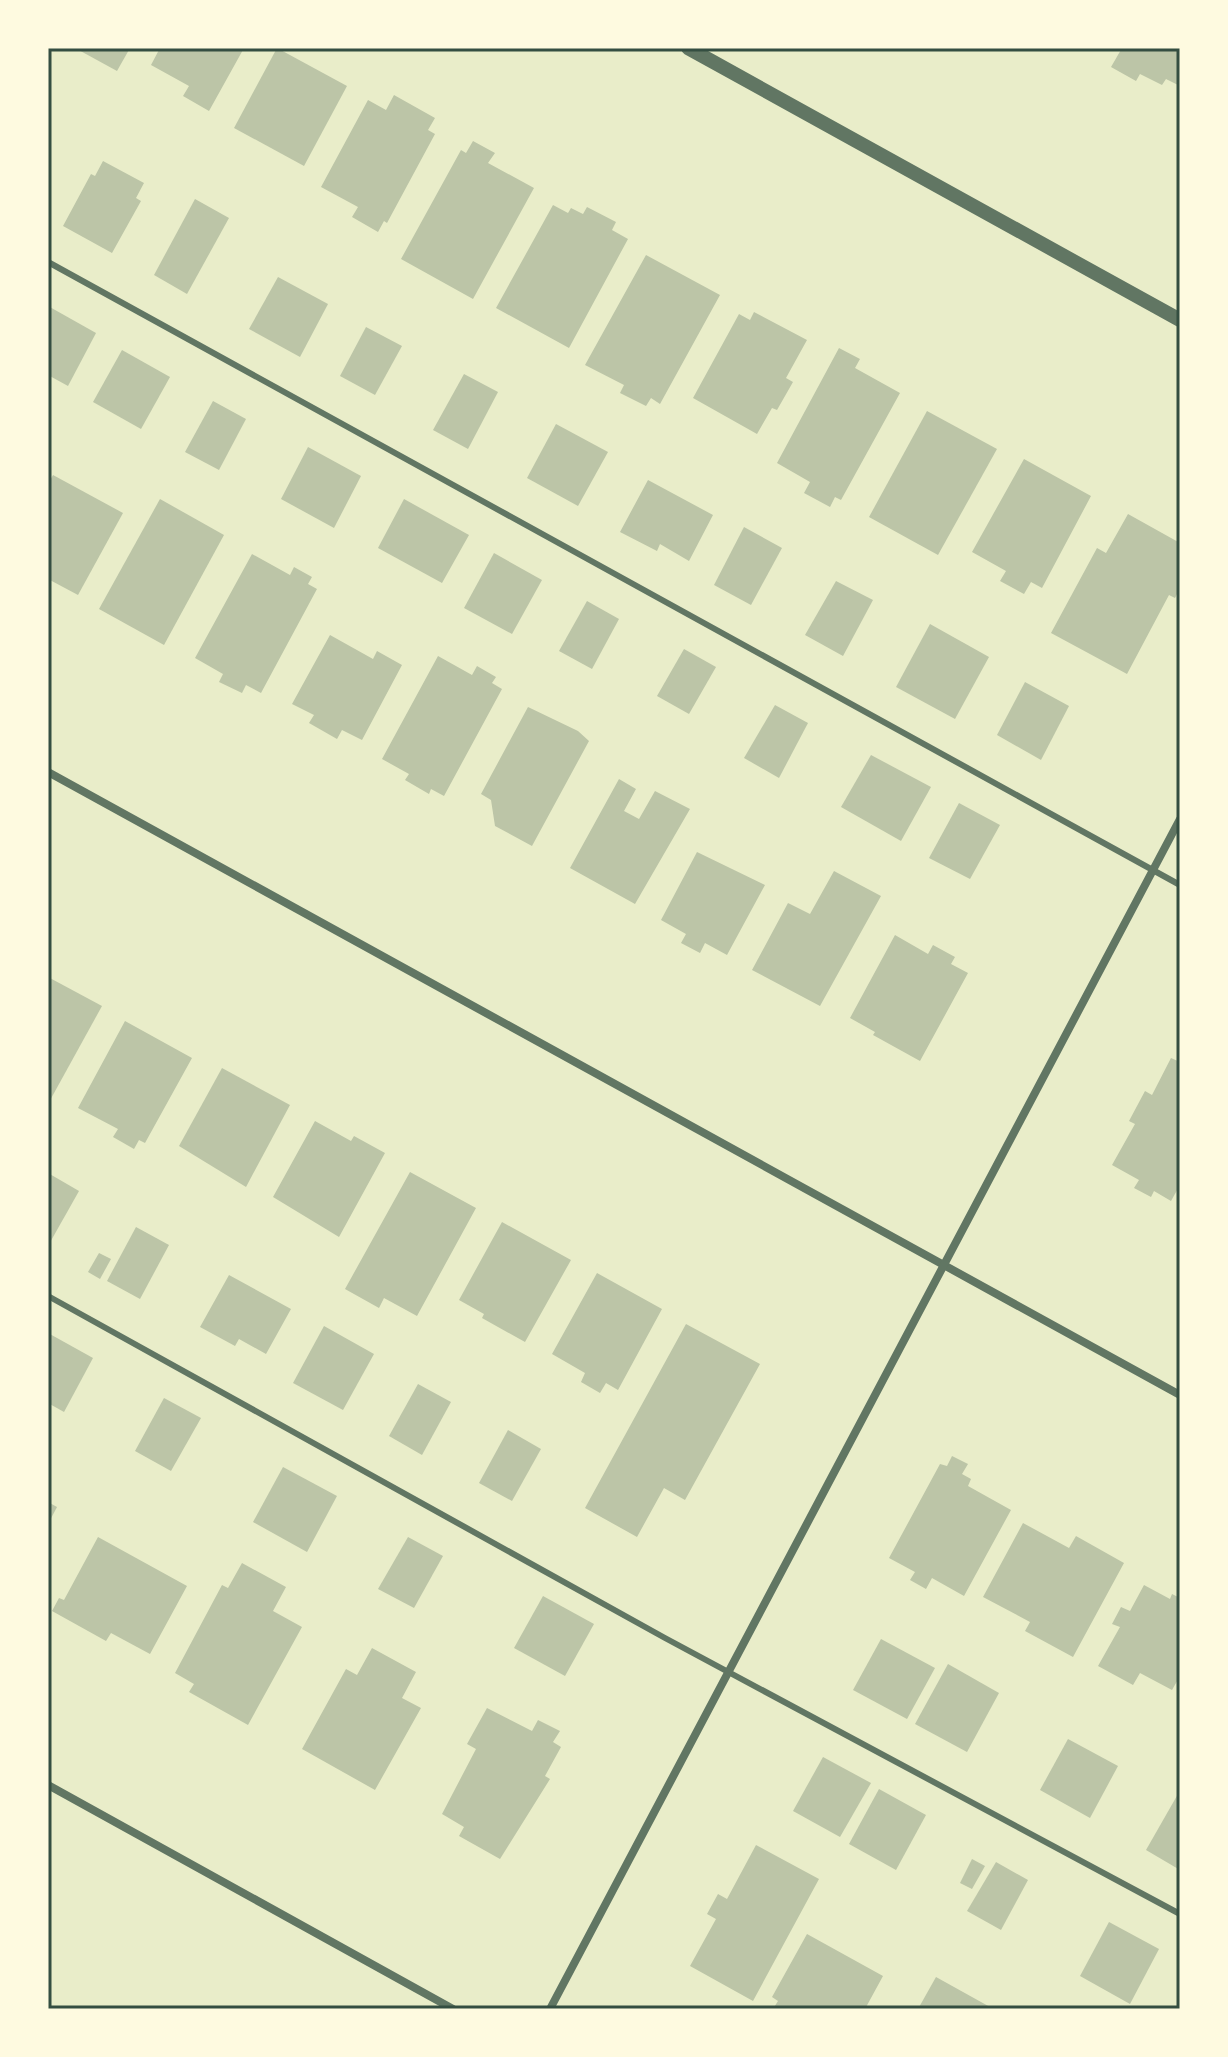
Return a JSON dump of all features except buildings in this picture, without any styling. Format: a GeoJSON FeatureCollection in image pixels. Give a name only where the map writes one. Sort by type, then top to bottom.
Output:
{"type":"FeatureCollection","features":[{"type":"Feature","properties":{"kind":"street"},"geometry":{"type":"LineString","coordinates":[[688,48],[1180,320]]}},
{"type":"Feature","properties":{"kind":"street"},"geometry":{"type":"LineString","coordinates":[[48,772],[1180,1395]]}},
{"type":"Feature","properties":{"kind":"street"},"geometry":{"type":"LineString","coordinates":[[550,2009],[1180,819]]}},
{"type":"Feature","properties":{"kind":"street"},"geometry":{"type":"LineString","coordinates":[[48,1785],[453,2009]]}},
{"type":"Feature","properties":{"kind":"lane"},"geometry":{"type":"LineString","coordinates":[[48,262],[1180,885]]}},
{"type":"Feature","properties":{"kind":"lane"},"geometry":{"type":"LineString","coordinates":[[48,1296],[730,1672],[1180,1914]]}}]}
